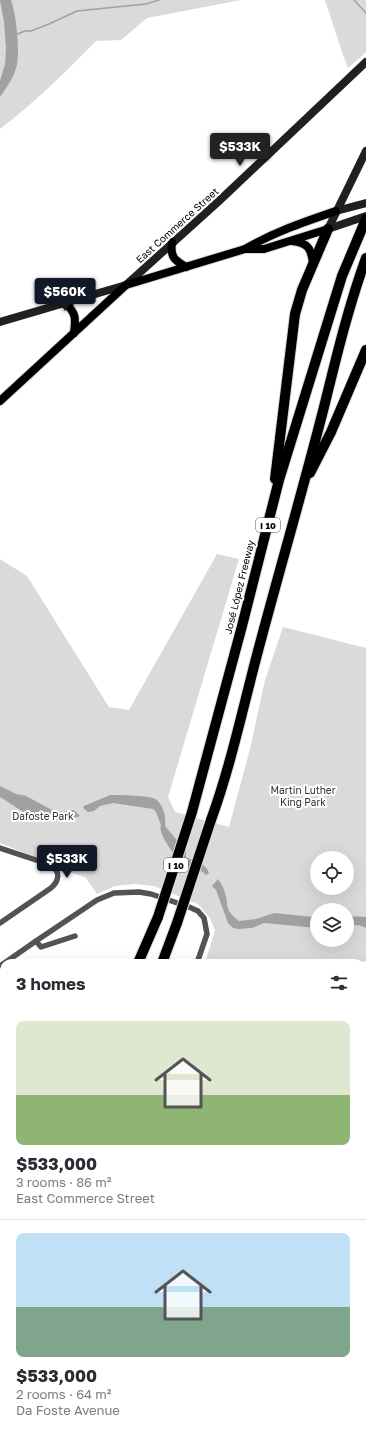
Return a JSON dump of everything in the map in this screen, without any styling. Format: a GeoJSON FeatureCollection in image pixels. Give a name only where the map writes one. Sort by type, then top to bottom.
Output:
{"type":"FeatureCollection","features":[{"type":"Feature","properties":{"kind":"highway","name":"José López Freeway"},"geometry":{"type":"LineString","coordinates":[[140,959],[158,917],[192,812],[295,428],[342,276],[366,218]]}},
{"type":"Feature","properties":{"kind":"highway"},"geometry":{"type":"LineString","coordinates":[[270,519],[295,314],[302,290],[328,229]]}},
{"type":"Feature","properties":{"kind":"highway","name":"I 10"},"geometry":{"type":"LineString","coordinates":[[164,959],[197,866],[225,774],[325,403],[338,346],[356,285],[366,258]]}},
{"type":"Feature","properties":{"kind":"highway"},"geometry":{"type":"LineString","coordinates":[[301,491],[331,432],[366,350]]}},
{"type":"Feature","properties":{"kind":"main road","name":"East Commerce Street"},"geometry":{"type":"LineString","coordinates":[[0,401],[172,242],[219,201],[366,62]]}},
{"type":"Feature","properties":{"kind":"main road"},"geometry":{"type":"LineString","coordinates":[[328,229],[366,151]]}},
{"type":"Feature","properties":{"kind":"main road"},"geometry":{"type":"LineString","coordinates":[[0,322],[245,249],[260,240],[293,225],[366,202]]}},
{"type":"Feature","properties":{"kind":"main road"},"geometry":{"type":"LineString","coordinates":[[245,249],[264,249],[366,218]]}},
{"type":"Feature","properties":{"kind":"main road"},"geometry":{"type":"LineString","coordinates":[[291,241],[299,242],[308,247],[311,251],[313,263]]}},
{"type":"Feature","properties":{"kind":"main road"},"geometry":{"type":"LineString","coordinates":[[172,242],[171,249],[175,260],[186,267]]}},
{"type":"Feature","properties":{"kind":"main road"},"geometry":{"type":"LineString","coordinates":[[65,302],[76,318],[74,333]]}},
{"type":"Feature","properties":{"kind":"street"},"geometry":{"type":"LineString","coordinates":[[0,848],[51,865],[57,870],[58,876],[57,882],[52,888],[0,923]]}},
{"type":"Feature","properties":{"kind":"street"},"geometry":{"type":"LineString","coordinates":[[10,959],[91,904],[108,895],[120,892],[139,892],[151,894],[198,911],[204,918],[207,934],[198,959]]}},
{"type":"Feature","properties":{"kind":"street"},"geometry":{"type":"LineString","coordinates":[[36,941],[41,947],[75,936]]}},
{"type":"Feature","properties":{"kind":"street"},"geometry":{"type":"LineString","coordinates":[[15,955],[16,959]]}},
{"type":"Feature","properties":{"kind":"green space"},"geometry":{"type":"Polygon","coordinates":[[[0,0],[241,0],[147,18],[121,40],[96,41],[26,108],[0,129],[0,0]]]}},
{"type":"Feature","properties":{"kind":"green space"},"geometry":{"type":"Polygon","coordinates":[[[325,0],[366,0],[366,52],[348,68],[343,55],[325,0]]]}},
{"type":"Feature","properties":{"kind":"green space"},"geometry":{"type":"Polygon","coordinates":[[[217,554],[239,559],[168,797],[175,812],[229,827],[250,749],[265,680],[283,627],[366,648],[366,959],[206,959],[215,930],[210,918],[198,904],[154,886],[134,884],[115,886],[97,894],[86,878],[0,843],[0,559],[27,576],[109,707],[129,710],[217,554]]]}},
{"type":"Feature","properties":{"kind":"shaded area"},"geometry":{"type":"Polygon","coordinates":[[[0,0],[11,0],[13,6],[18,41],[18,58],[14,73],[0,97],[0,81],[5,64],[6,48],[4,22],[0,0]]]}},
{"type":"Feature","properties":{"kind":"shaded area"},"geometry":{"type":"Polygon","coordinates":[[[0,786],[16,794],[26,796],[52,810],[62,812],[74,810],[80,816],[62,821],[54,818],[40,819],[26,813],[0,797],[0,786]]]}},
{"type":"Feature","properties":{"kind":"shaded area"},"geometry":{"type":"Polygon","coordinates":[[[110,795],[142,796],[157,800],[164,812],[165,826],[186,851],[186,857],[203,865],[209,873],[206,875],[201,871],[186,866],[178,859],[165,841],[162,834],[161,825],[156,812],[153,809],[113,803],[100,806],[94,811],[88,812],[83,808],[84,806],[110,795]]]}},
{"type":"Feature","properties":{"kind":"shaded area"},"geometry":{"type":"Polygon","coordinates":[[[218,879],[224,889],[229,910],[239,921],[256,919],[274,913],[310,917],[310,927],[264,923],[252,928],[233,928],[228,923],[216,890],[212,886],[218,879]]]}},
{"type":"Feature","properties":{"kind":"shaded area"},"geometry":{"type":"Polygon","coordinates":[[[354,916],[366,917],[366,928],[359,925],[354,925],[354,916]]]}},
{"type":"Feature","properties":{"kind":"waterway"},"geometry":{"type":"LineString","coordinates":[[15,35],[25,31],[31,31],[77,11],[146,4],[159,0]]}},
{"type":"Feature","properties":{"kind":"waterway"},"geometry":{"type":"LineString","coordinates":[[354,0],[366,13]]}},
{"type":"Feature","properties":{"kind":"park label","name":"Martin Luther King Park"},"geometry":{"type":"Point","coordinates":[303,796]}},
{"type":"Feature","properties":{"kind":"park label","name":"Dafoste Park"},"geometry":{"type":"Point","coordinates":[43,816]}}]}
